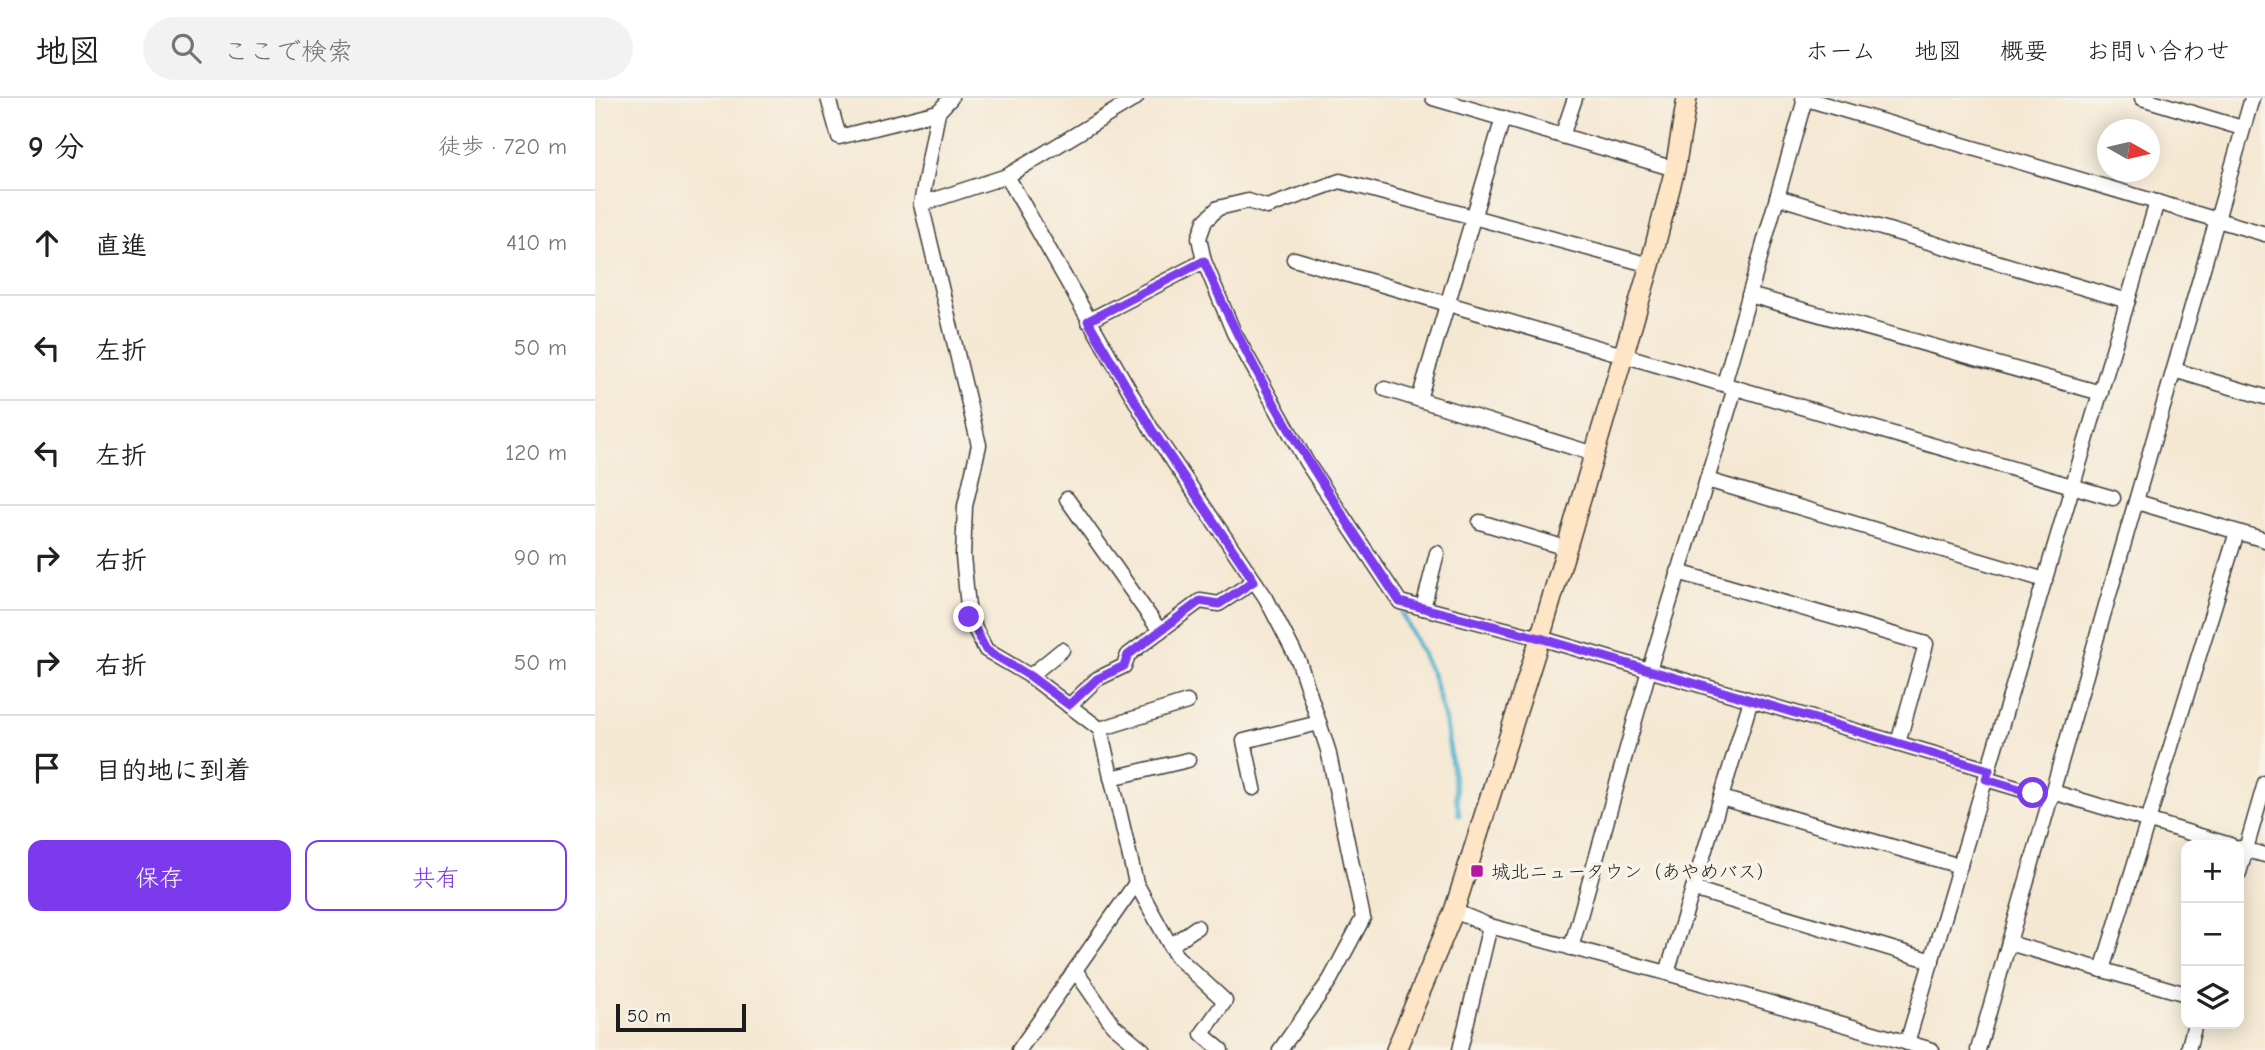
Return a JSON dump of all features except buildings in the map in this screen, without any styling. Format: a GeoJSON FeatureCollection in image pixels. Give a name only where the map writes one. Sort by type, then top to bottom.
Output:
{"type":"FeatureCollection","features":[{"type":"Feature","properties":{"kind":"street"},"geometry":{"type":"LineString","coordinates":[[828,98],[839,136],[938,112]]}},
{"type":"Feature","properties":{"kind":"street"},"geometry":{"type":"LineString","coordinates":[[951,98],[938,112],[921,204],[979,445],[965,506],[963,556],[969,617],[986,650],[1030,676],[1100,729],[1136,883],[1176,956],[1225,1001],[1202,1034],[1221,1050]]}},
{"type":"Feature","properties":{"kind":"street"},"geometry":{"type":"LineString","coordinates":[[921,204],[1007,176],[1136,98]]}},
{"type":"Feature","properties":{"kind":"street"},"geometry":{"type":"LineString","coordinates":[[1433,98],[1675,169]]}},
{"type":"Feature","properties":{"kind":"street"},"geometry":{"type":"LineString","coordinates":[[1562,136],[1575,98]]}},
{"type":"Feature","properties":{"kind":"street"},"geometry":{"type":"LineString","coordinates":[[1396,1050],[1454,911],[1540,638],[1650,265],[1675,169],[1688,98]]}},
{"type":"Feature","properties":{"kind":"street"},"geometry":{"type":"LineString","coordinates":[[1571,948],[1649,670],[1707,480],[1749,295],[1804,98],[2265,234]]}},
{"type":"Feature","properties":{"kind":"street"},"geometry":{"type":"LineString","coordinates":[[2142,98],[2242,128]]}},
{"type":"Feature","properties":{"kind":"street"},"geometry":{"type":"LineString","coordinates":[[1978,1050],[2252,98]]}},
{"type":"Feature","properties":{"kind":"street"},"geometry":{"type":"LineString","coordinates":[[1419,399],[1503,118]]}},
{"type":"Feature","properties":{"kind":"street"},"geometry":{"type":"LineString","coordinates":[[1007,176],[1152,430],[1254,581],[1299,662],[1328,750],[1363,918],[1330,980],[1280,1050]]}},
{"type":"Feature","properties":{"kind":"street"},"geometry":{"type":"LineString","coordinates":[[1650,265],[1340,181],[1267,207],[1248,201],[1218,208],[1205,221],[1199,238],[1204,261],[1234,333],[1307,463],[1400,602],[1540,638],[1898,743],[2033,793]]}},
{"type":"Feature","properties":{"kind":"street"},"geometry":{"type":"LineString","coordinates":[[1777,197],[2128,301]]}},
{"type":"Feature","properties":{"kind":"street"},"geometry":{"type":"LineString","coordinates":[[1907,1043],[2157,202]]}},
{"type":"Feature","properties":{"kind":"street"},"geometry":{"type":"LineString","coordinates":[[1294,259],[2113,498]]}},
{"type":"Feature","properties":{"kind":"street"},"geometry":{"type":"LineString","coordinates":[[1088,321],[1204,261]]}},
{"type":"Feature","properties":{"kind":"street"},"geometry":{"type":"LineString","coordinates":[[1749,295],[2101,393]]}},
{"type":"Feature","properties":{"kind":"street"},"geometry":{"type":"LineString","coordinates":[[2174,370],[2265,397]]}},
{"type":"Feature","properties":{"kind":"street"},"geometry":{"type":"LineString","coordinates":[[1385,389],[1594,454]]}},
{"type":"Feature","properties":{"kind":"street"},"geometry":{"type":"LineString","coordinates":[[1707,480],[2045,580]]}},
{"type":"Feature","properties":{"kind":"street"},"geometry":{"type":"LineString","coordinates":[[1067,499],[1160,631]]}},
{"type":"Feature","properties":{"kind":"street"},"geometry":{"type":"LineString","coordinates":[[2137,502],[2265,540]]}},
{"type":"Feature","properties":{"kind":"street"},"geometry":{"type":"LineString","coordinates":[[1480,522],[1566,548]]}},
{"type":"Feature","properties":{"kind":"street"},"geometry":{"type":"LineString","coordinates":[[2102,970],[2237,532]]}},
{"type":"Feature","properties":{"kind":"street"},"geometry":{"type":"LineString","coordinates":[[1423,608],[1437,553]]}},
{"type":"Feature","properties":{"kind":"street"},"geometry":{"type":"LineString","coordinates":[[1678,572],[1926,644],[1898,743]]}},
{"type":"Feature","properties":{"kind":"street"},"geometry":{"type":"LineString","coordinates":[[1069,705],[1097,679],[1124,666],[1128,655],[1200,601],[1219,604],[1254,581]]}},
{"type":"Feature","properties":{"kind":"street"},"geometry":{"type":"LineString","coordinates":[[1030,676],[1062,650]]}},
{"type":"Feature","properties":{"kind":"street"},"geometry":{"type":"LineString","coordinates":[[1667,973],[1751,700]]}},
{"type":"Feature","properties":{"kind":"street"},"geometry":{"type":"LineString","coordinates":[[1100,729],[1188,702]]}},
{"type":"Feature","properties":{"kind":"street"},"geometry":{"type":"LineString","coordinates":[[1254,788],[1244,741],[1319,723]]}},
{"type":"Feature","properties":{"kind":"street"},"geometry":{"type":"LineString","coordinates":[[1111,778],[1188,760]]}},
{"type":"Feature","properties":{"kind":"street"},"geometry":{"type":"LineString","coordinates":[[2244,843],[2265,783]]}},
{"type":"Feature","properties":{"kind":"street"},"geometry":{"type":"LineString","coordinates":[[2053,792],[2212,840]]}},
{"type":"Feature","properties":{"kind":"street"},"geometry":{"type":"LineString","coordinates":[[1721,798],[1960,866]]}},
{"type":"Feature","properties":{"kind":"street"},"geometry":{"type":"LineString","coordinates":[[2244,850],[2265,855]]}},
{"type":"Feature","properties":{"kind":"street"},"geometry":{"type":"LineString","coordinates":[[1019,1050],[1136,883]]}},
{"type":"Feature","properties":{"kind":"street"},"geometry":{"type":"LineString","coordinates":[[1693,889],[1932,961]]}},
{"type":"Feature","properties":{"kind":"street"},"geometry":{"type":"LineString","coordinates":[[1454,911],[1490,926],[1667,973],[1932,1050]]}},
{"type":"Feature","properties":{"kind":"street"},"geometry":{"type":"LineString","coordinates":[[1460,1050],[1490,926]]}},
{"type":"Feature","properties":{"kind":"street"},"geometry":{"type":"LineString","coordinates":[[1170,946],[1196,927]]}},
{"type":"Feature","properties":{"kind":"street"},"geometry":{"type":"LineString","coordinates":[[2009,943],[2181,993]]}},
{"type":"Feature","properties":{"kind":"street"},"geometry":{"type":"LineString","coordinates":[[1075,970],[1113,1025],[1143,1050]]}},
{"type":"Feature","properties":{"kind":"street"},"geometry":{"type":"LineString","coordinates":[[2188,1050],[2194,1029]]}},
{"type":"Feature","properties":{"kind":"waterway"},"geometry":{"type":"LineString","coordinates":[[1402,613],[1433,676],[1446,723],[1459,815]]}},
{"type":"Feature","properties":{"kind":"place","name":"城北ニュータウン（あやめバス）"},"geometry":{"type":"Point","coordinates":[1477,871]}},
{"type":"Feature","properties":{"kind":"route"},"geometry":{"type":"LineString","coordinates":[[969,617],[986,650],[1030,676],[1069,705],[1083,689],[1124,666],[1128,655],[1200,601],[1219,604],[1254,581],[1152,430],[1088,321],[1204,261],[1234,333],[1307,463],[1400,602],[1540,638],[1989,770],[1986,779],[2033,793]]}}]}
